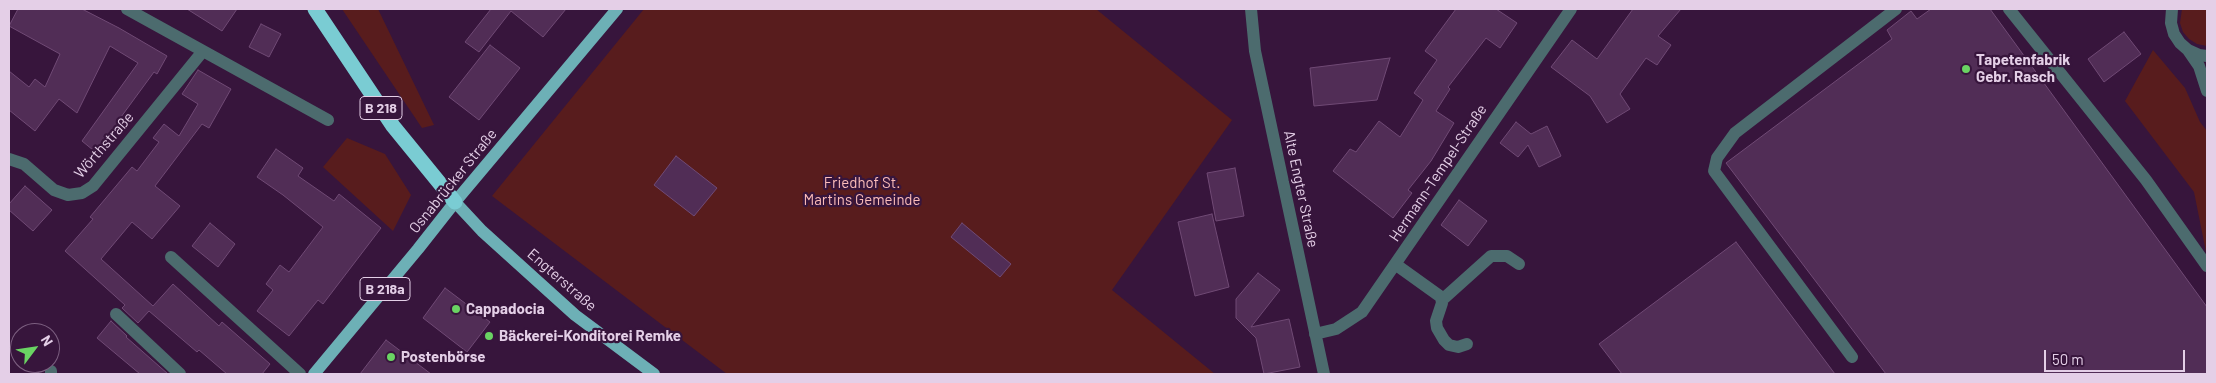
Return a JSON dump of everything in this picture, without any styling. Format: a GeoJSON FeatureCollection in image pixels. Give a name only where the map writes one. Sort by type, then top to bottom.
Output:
{"type":"FeatureCollection","features":[{"type":"Feature","properties":{"kind":"highway","name":"B 218"},"geometry":{"type":"LineString","coordinates":[[315,9],[393,126],[455,202]]}},
{"type":"Feature","properties":{"kind":"main road","name":"Osnabrücker Straße"},"geometry":{"type":"LineString","coordinates":[[314,374],[455,202],[618,9]]}},
{"type":"Feature","properties":{"kind":"main road","name":"Engterstraße"},"geometry":{"type":"LineString","coordinates":[[455,202],[482,231],[575,314],[654,374]]}},
{"type":"Feature","properties":{"kind":"street"},"geometry":{"type":"LineString","coordinates":[[127,9],[328,120]]}},
{"type":"Feature","properties":{"kind":"street","name":"Alte Engter Straße"},"geometry":{"type":"LineString","coordinates":[[1251,9],[1255,50],[1324,374]]}},
{"type":"Feature","properties":{"kind":"street","name":"Hermann-Tempel-Straße"},"geometry":{"type":"LineString","coordinates":[[1315,334],[1336,329],[1362,312],[1570,9]]}},
{"type":"Feature","properties":{"kind":"street"},"geometry":{"type":"LineString","coordinates":[[1852,358],[1714,171],[1717,158],[1735,133],[1896,9]]}},
{"type":"Feature","properties":{"kind":"street"},"geometry":{"type":"LineString","coordinates":[[2009,9],[2146,180],[2207,266]]}},
{"type":"Feature","properties":{"kind":"street"},"geometry":{"type":"LineString","coordinates":[[2171,10],[2174,34],[2199,66],[2207,91]]}},
{"type":"Feature","properties":{"kind":"street"},"geometry":{"type":"LineString","coordinates":[[2188,50],[2207,56]]}},
{"type":"Feature","properties":{"kind":"street","name":"Wörthstraße"},"geometry":{"type":"LineString","coordinates":[[9,159],[24,164],[54,190],[68,195],[82,193],[93,186],[203,51]]}},
{"type":"Feature","properties":{"kind":"street"},"geometry":{"type":"LineString","coordinates":[[1467,344],[1458,347],[1449,345],[1440,334],[1436,321],[1442,300],[1491,256],[1507,256],[1519,264]]}},
{"type":"Feature","properties":{"kind":"street"},"geometry":{"type":"LineString","coordinates":[[171,257],[300,374]]}},
{"type":"Feature","properties":{"kind":"street"},"geometry":{"type":"LineString","coordinates":[[1395,264],[1442,300]]}},
{"type":"Feature","properties":{"kind":"street"},"geometry":{"type":"LineString","coordinates":[[116,314],[180,374]]}},
{"type":"Feature","properties":{"kind":"green space"},"geometry":{"type":"Polygon","coordinates":[[[342,9],[378,9],[434,125],[422,128],[342,9]]]}},
{"type":"Feature","properties":{"kind":"green space","name":"Friedhof St. Martins Gemeinde"},"geometry":{"type":"Polygon","coordinates":[[[644,9],[1096,9],[1232,120],[1112,290],[1215,374],[727,374],[492,196],[644,9]]]}},
{"type":"Feature","properties":{"kind":"green space"},"geometry":{"type":"Polygon","coordinates":[[[2182,9],[2207,9],[2207,46],[2197,44],[2183,32],[2180,23],[2182,9]]]}},
{"type":"Feature","properties":{"kind":"green space"},"geometry":{"type":"Polygon","coordinates":[[[2153,50],[2185,88],[2200,122],[2207,131],[2207,257],[2194,192],[2125,101],[2153,50]]]}},
{"type":"Feature","properties":{"kind":"green space"},"geometry":{"type":"Polygon","coordinates":[[[347,138],[385,154],[411,195],[393,231],[323,167],[347,138]]]}},
{"type":"Feature","properties":{"kind":"building"},"geometry":{"type":"Polygon","coordinates":[[[18,9],[82,9],[167,56],[157,74],[154,72],[121,117],[125,121],[99,155],[82,141],[138,63],[110,46],[77,113],[59,99],[35,131],[9,110],[9,71],[29,87],[35,79],[45,87],[60,54],[9,26],[18,9]]]}},
{"type":"Feature","properties":{"kind":"building"},"geometry":{"type":"Polygon","coordinates":[[[187,9],[237,9],[222,31],[187,9]]]}},
{"type":"Feature","properties":{"kind":"building"},"geometry":{"type":"Polygon","coordinates":[[[491,9],[566,9],[543,37],[511,11],[479,52],[465,42],[491,9]]]}},
{"type":"Feature","properties":{"kind":"building"},"geometry":{"type":"Polygon","coordinates":[[[1456,9],[1496,9],[1517,23],[1500,48],[1486,38],[1448,87],[1450,89],[1436,111],[1454,123],[1431,161],[1408,190],[1412,193],[1393,218],[1333,171],[1350,149],[1356,152],[1379,121],[1400,137],[1423,100],[1414,93],[1437,60],[1425,51],[1456,9]]]}},
{"type":"Feature","properties":{"kind":"building"},"geometry":{"type":"Polygon","coordinates":[[[1633,9],[1681,9],[1658,36],[1671,45],[1657,65],[1646,58],[1620,94],[1630,109],[1607,123],[1590,96],[1551,67],[1572,40],[1597,59],[1633,9]]]}},
{"type":"Feature","properties":{"kind":"building"},"geometry":{"type":"Polygon","coordinates":[[[1931,9],[1990,9],[2207,307],[2207,374],[1886,374],[1726,163],[1892,39],[1887,30],[1911,11],[1917,19],[1931,9]]]}},
{"type":"Feature","properties":{"kind":"building"},"geometry":{"type":"Polygon","coordinates":[[[261,24],[281,34],[269,57],[249,47],[261,24]]]}},
{"type":"Feature","properties":{"kind":"building"},"geometry":{"type":"Polygon","coordinates":[[[2124,32],[2141,54],[2104,82],[2088,59],[2124,32]]]}},
{"type":"Feature","properties":{"kind":"building"},"geometry":{"type":"Polygon","coordinates":[[[490,45],[520,68],[479,120],[449,97],[490,45]]]}},
{"type":"Feature","properties":{"kind":"building"},"geometry":{"type":"Polygon","coordinates":[[[1390,58],[1377,100],[1314,106],[1310,68],[1390,58]]]}},
{"type":"Feature","properties":{"kind":"building"},"geometry":{"type":"Polygon","coordinates":[[[198,70],[231,89],[209,128],[202,124],[155,186],[180,206],[152,239],[132,222],[101,259],[153,306],[173,284],[219,326],[222,322],[270,364],[262,374],[227,374],[199,350],[197,352],[149,311],[138,323],[122,308],[125,305],[65,251],[93,219],[90,217],[132,167],[137,171],[159,142],[153,138],[164,124],[179,136],[198,104],[182,94],[198,70]]]}},
{"type":"Feature","properties":{"kind":"building"},"geometry":{"type":"Polygon","coordinates":[[[1516,122],[1531,134],[1547,126],[1561,156],[1539,167],[1528,145],[1518,157],[1500,143],[1516,122]]]}},
{"type":"Feature","properties":{"kind":"building"},"geometry":{"type":"Polygon","coordinates":[[[276,149],[303,168],[298,176],[334,201],[339,194],[381,228],[323,304],[318,300],[289,336],[257,311],[273,290],[266,284],[280,265],[289,272],[323,227],[257,177],[276,149]]]}},
{"type":"Feature","properties":{"kind":"building"},"geometry":{"type":"Polygon","coordinates":[[[676,156],[717,188],[694,216],[654,185],[676,156]]]}},
{"type":"Feature","properties":{"kind":"building"},"geometry":{"type":"Polygon","coordinates":[[[1235,168],[1244,216],[1216,221],[1207,173],[1235,168]]]}},
{"type":"Feature","properties":{"kind":"building"},"geometry":{"type":"Polygon","coordinates":[[[25,186],[52,210],[33,231],[9,210],[9,204],[25,186]]]}},
{"type":"Feature","properties":{"kind":"building"},"geometry":{"type":"Polygon","coordinates":[[[1459,200],[1487,221],[1468,246],[1441,225],[1459,200]]]}},
{"type":"Feature","properties":{"kind":"building"},"geometry":{"type":"Polygon","coordinates":[[[1212,214],[1229,287],[1195,296],[1178,222],[1212,214]]]}},
{"type":"Feature","properties":{"kind":"building"},"geometry":{"type":"Polygon","coordinates":[[[210,223],[235,244],[218,267],[192,246],[210,223]]]}},
{"type":"Feature","properties":{"kind":"building"},"geometry":{"type":"Polygon","coordinates":[[[962,223],[1011,264],[1000,277],[951,237],[962,223]]]}},
{"type":"Feature","properties":{"kind":"building"},"geometry":{"type":"Polygon","coordinates":[[[1736,242],[1835,374],[1622,374],[1599,344],[1736,242]]]}},
{"type":"Feature","properties":{"kind":"building"},"geometry":{"type":"Polygon","coordinates":[[[1258,273],[1280,290],[1251,327],[1289,319],[1300,367],[1264,374],[1256,338],[1236,318],[1236,299],[1258,273]]]}},
{"type":"Feature","properties":{"kind":"building"},"geometry":{"type":"Polygon","coordinates":[[[445,288],[490,322],[467,352],[423,318],[445,288]]]}},
{"type":"Feature","properties":{"kind":"building"},"geometry":{"type":"Polygon","coordinates":[[[111,321],[126,337],[168,374],[140,374],[97,338],[111,321]]]}},
{"type":"Feature","properties":{"kind":"building","name":"Postenbörse"},"geometry":{"type":"Polygon","coordinates":[[[386,340],[431,374],[360,374],[386,340]]]}},
{"type":"Feature","properties":{"kind":"place","name":"Tapetenfabrik Gebr. Rasch"},"geometry":{"type":"Point","coordinates":[1966,69]}},
{"type":"Feature","properties":{"kind":"place","name":"Cappadocia"},"geometry":{"type":"Point","coordinates":[456,309]}},
{"type":"Feature","properties":{"kind":"place","name":"Bäckerei-Konditorei Remke"},"geometry":{"type":"Point","coordinates":[489,336]}},
{"type":"Feature","properties":{"kind":"place","name":"Postenbörse"},"geometry":{"type":"Point","coordinates":[391,357]}}]}
